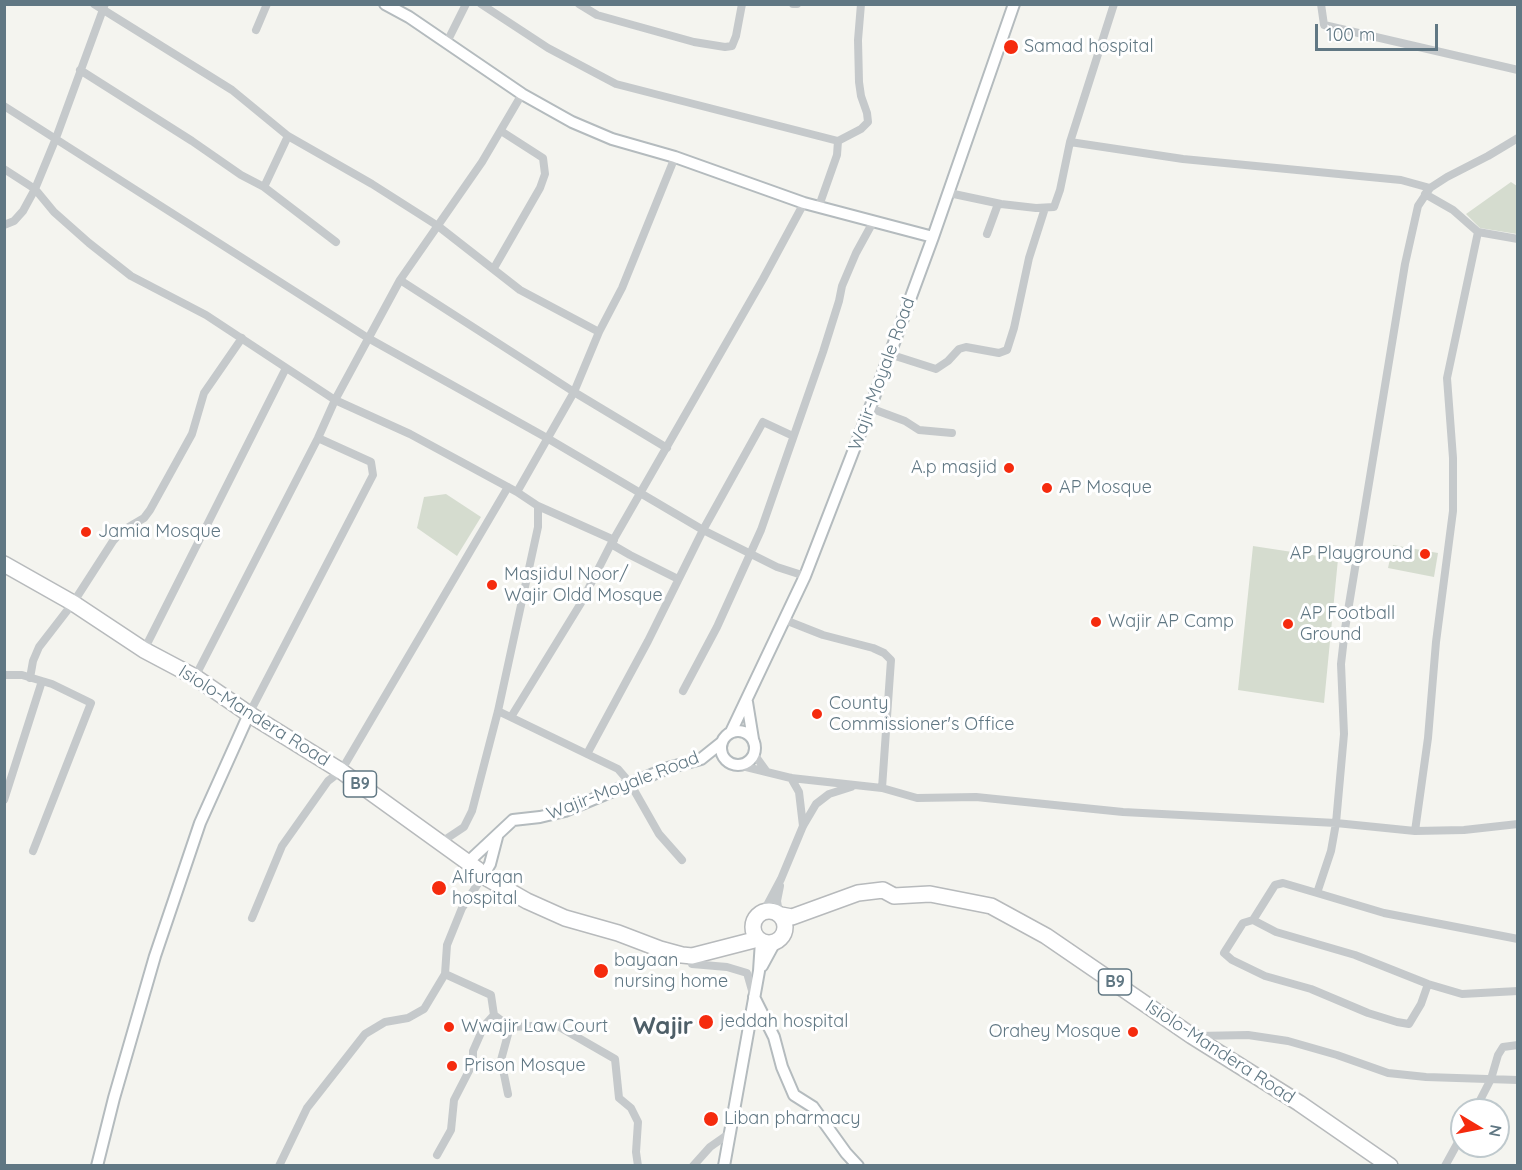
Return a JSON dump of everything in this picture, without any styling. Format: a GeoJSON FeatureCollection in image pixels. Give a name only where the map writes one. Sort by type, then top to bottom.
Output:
{"type":"FeatureCollection","features":[{"type":"Feature","properties":{"kind":"highway","name":"Isiolo-Mandera Road"},"geometry":{"type":"LineString","coordinates":[[4,564],[73,603],[144,650],[195,677],[249,714],[341,771],[477,869],[483,876],[527,901],[565,918],[618,933],[660,950],[692,956],[730,945],[770,939],[796,926],[812,911]]}},
{"type":"Feature","properties":{"kind":"highway","name":"Isiolo-Mandera Road"},"geometry":{"type":"LineString","coordinates":[[730,945],[769,915],[792,917],[858,893],[883,890],[894,896],[930,894],[991,906],[1046,936],[1192,1036],[1299,1103],[1390,1166]]}},
{"type":"Feature","properties":{"kind":"highway"},"geometry":{"type":"LineString","coordinates":[[769,915],[785,924],[770,939],[753,931],[769,915]]}},
{"type":"Feature","properties":{"kind":"street"},"geometry":{"type":"LineString","coordinates":[[94,4],[103,7],[232,90],[288,136],[372,184],[438,226],[520,290],[599,333]]}},
{"type":"Feature","properties":{"kind":"street"},"geometry":{"type":"LineString","coordinates":[[256,30],[267,4]]}},
{"type":"Feature","properties":{"kind":"street"},"geometry":{"type":"LineString","coordinates":[[386,4],[447,42],[522,94],[572,122],[612,139],[675,157],[804,203],[933,237]]}},
{"type":"Feature","properties":{"kind":"street"},"geometry":{"type":"LineString","coordinates":[[447,42],[466,4]]}},
{"type":"Feature","properties":{"kind":"street"},"geometry":{"type":"LineString","coordinates":[[481,4],[548,48],[616,84],[838,141],[861,129],[868,122],[859,82],[858,40],[861,4]]}},
{"type":"Feature","properties":{"kind":"street"},"geometry":{"type":"LineString","coordinates":[[579,4],[597,15],[694,42],[725,47],[732,46],[742,4]]}},
{"type":"Feature","properties":{"kind":"street","name":"Wajir-Moyale Road"},"geometry":{"type":"LineString","coordinates":[[731,732],[805,576],[933,237],[1014,4]]}},
{"type":"Feature","properties":{"kind":"street"},"geometry":{"type":"LineString","coordinates":[[949,193],[998,204],[1054,207],[1070,142],[1114,4]]}},
{"type":"Feature","properties":{"kind":"street"},"geometry":{"type":"LineString","coordinates":[[1321,4],[1324,25],[1518,70]]}},
{"type":"Feature","properties":{"kind":"street"},"geometry":{"type":"LineString","coordinates":[[4,225],[14,221],[23,211],[35,189],[56,138],[103,7]]}},
{"type":"Feature","properties":{"kind":"street"},"geometry":{"type":"LineString","coordinates":[[80,70],[241,175],[264,187],[336,242]]}},
{"type":"Feature","properties":{"kind":"street"},"geometry":{"type":"LineString","coordinates":[[195,677],[318,438],[334,400],[400,280],[482,162],[522,94]]}},
{"type":"Feature","properties":{"kind":"street"},"geometry":{"type":"LineString","coordinates":[[4,106],[368,338],[547,438],[703,530],[777,567],[805,576]]}},
{"type":"Feature","properties":{"kind":"street"},"geometry":{"type":"LineString","coordinates":[[494,268],[540,188],[545,174],[543,158],[501,131]]}},
{"type":"Feature","properties":{"kind":"street"},"geometry":{"type":"LineString","coordinates":[[264,187],[288,136]]}},
{"type":"Feature","properties":{"kind":"street"},"geometry":{"type":"LineString","coordinates":[[1317,893],[1331,851],[1336,823],[1344,734],[1341,664],[1345,629],[1405,264],[1418,206],[1427,191],[1446,177],[1518,138]]}},
{"type":"Feature","properties":{"kind":"street"},"geometry":{"type":"LineString","coordinates":[[819,206],[837,155],[838,141]]}},
{"type":"Feature","properties":{"kind":"street"},"geometry":{"type":"LineString","coordinates":[[1070,142],[1183,159],[1401,180],[1427,191],[1478,232],[1518,239]]}},
{"type":"Feature","properties":{"kind":"street"},"geometry":{"type":"LineString","coordinates":[[517,492],[574,392],[599,333],[623,285],[675,157]]}},
{"type":"Feature","properties":{"kind":"street"},"geometry":{"type":"LineString","coordinates":[[4,169],[35,189],[54,212],[131,276],[206,315],[334,400],[410,434],[517,492],[538,506],[613,542],[630,555],[678,579]]}},
{"type":"Feature","properties":{"kind":"street"},"geometry":{"type":"LineString","coordinates":[[511,717],[581,603],[804,203]]}},
{"type":"Feature","properties":{"kind":"street"},"geometry":{"type":"LineString","coordinates":[[987,234],[998,204]]}},
{"type":"Feature","properties":{"kind":"street"},"geometry":{"type":"LineString","coordinates":[[889,354],[936,369],[948,362],[958,349],[966,347],[999,354],[1007,350],[1029,258],[1045,208]]}},
{"type":"Feature","properties":{"kind":"street"},"geometry":{"type":"LineString","coordinates":[[683,691],[717,627],[761,530],[823,352],[842,286],[873,222]]}},
{"type":"Feature","properties":{"kind":"street"},"geometry":{"type":"LineString","coordinates":[[1415,831],[1428,738],[1437,631],[1452,520],[1453,458],[1447,378],[1478,232]]}},
{"type":"Feature","properties":{"kind":"street"},"geometry":{"type":"LineString","coordinates":[[400,280],[574,392],[667,448]]}},
{"type":"Feature","properties":{"kind":"street"},"geometry":{"type":"LineString","coordinates":[[30,678],[39,647],[73,603],[116,537],[126,528],[144,518],[150,510],[192,434],[204,393],[242,338]]}},
{"type":"Feature","properties":{"kind":"street"},"geometry":{"type":"LineString","coordinates":[[144,650],[286,368]]}},
{"type":"Feature","properties":{"kind":"street"},"geometry":{"type":"LineString","coordinates":[[870,408],[905,422],[918,430],[952,433]]}},
{"type":"Feature","properties":{"kind":"street"},"geometry":{"type":"LineString","coordinates":[[587,754],[648,641],[703,530],[764,422],[793,436]]}},
{"type":"Feature","properties":{"kind":"street"},"geometry":{"type":"LineString","coordinates":[[97,1166],[155,956],[200,823],[249,714],[374,476],[371,462],[318,438]]}},
{"type":"Feature","properties":{"kind":"street"},"geometry":{"type":"LineString","coordinates":[[252,918],[287,839],[328,781],[341,771],[508,487]]}},
{"type":"Feature","properties":{"kind":"street"},"geometry":{"type":"LineString","coordinates":[[440,843],[464,827],[472,812],[498,711],[538,527],[538,506]]}},
{"type":"Feature","properties":{"kind":"street"},"geometry":{"type":"LineString","coordinates":[[786,620],[823,635],[873,648],[891,660],[882,788]]}},
{"type":"Feature","properties":{"kind":"street"},"geometry":{"type":"LineString","coordinates":[[4,675],[42,681],[69,691],[78,698],[91,703],[33,851]]}},
{"type":"Feature","properties":{"kind":"street"},"geometry":{"type":"LineString","coordinates":[[4,800],[42,681]]}},
{"type":"Feature","properties":{"kind":"street"},"geometry":{"type":"LineString","coordinates":[[733,763],[750,760],[754,754],[755,746],[747,701]]}},
{"type":"Feature","properties":{"kind":"street"},"geometry":{"type":"LineString","coordinates":[[498,711],[618,769],[630,783],[659,834],[682,860]]}},
{"type":"Feature","properties":{"kind":"street"},"geometry":{"type":"LineString","coordinates":[[733,763],[721,750],[721,743],[725,736],[731,732],[745,732],[753,739]]}},
{"type":"Feature","properties":{"kind":"street","name":"Wajir-Moyale Road"},"geometry":{"type":"LineString","coordinates":[[467,863],[513,820],[540,818],[566,811],[668,768],[701,759],[721,743]]}},
{"type":"Feature","properties":{"kind":"street"},"geometry":{"type":"LineString","coordinates":[[754,754],[767,772]]}},
{"type":"Feature","properties":{"kind":"street"},"geometry":{"type":"LineString","coordinates":[[701,759],[733,763],[790,778],[882,788],[917,798],[976,796],[1123,812],[1336,823],[1415,831],[1464,830],[1518,824]]}},
{"type":"Feature","properties":{"kind":"street"},"geometry":{"type":"LineString","coordinates":[[790,778],[799,792],[803,826]]}},
{"type":"Feature","properties":{"kind":"street"},"geometry":{"type":"LineString","coordinates":[[769,915],[803,826],[816,804],[829,794],[852,786]]}},
{"type":"Feature","properties":{"kind":"street"},"geometry":{"type":"LineString","coordinates":[[279,1166],[307,1108],[365,1034],[385,1022],[408,1018],[424,1010],[445,974],[447,945],[462,908],[490,864],[497,837]]}},
{"type":"Feature","properties":{"kind":"street"},"geometry":{"type":"LineString","coordinates":[[769,915],[777,901],[781,879]]}},
{"type":"Feature","properties":{"kind":"street"},"geometry":{"type":"LineString","coordinates":[[1253,920],[1275,885],[1282,883],[1384,914],[1518,939]]}},
{"type":"Feature","properties":{"kind":"street"},"geometry":{"type":"LineString","coordinates":[[1428,984],[1421,1004],[1409,1024],[1368,1013],[1311,989],[1265,976],[1232,960],[1224,953],[1243,922],[1253,920],[1276,932],[1355,955],[1428,984],[1462,994],[1518,991]]}},
{"type":"Feature","properties":{"kind":"street"},"geometry":{"type":"LineString","coordinates":[[724,1166],[759,971],[770,939]]}},
{"type":"Feature","properties":{"kind":"street"},"geometry":{"type":"LineString","coordinates":[[692,956],[692,964],[727,967],[747,973],[754,997],[774,1037],[782,1067],[794,1095],[813,1107],[858,1166]]}},
{"type":"Feature","properties":{"kind":"street"},"geometry":{"type":"LineString","coordinates":[[445,974],[491,995],[494,1015],[510,1028],[556,1025],[615,1059],[619,1098],[631,1108],[638,1122],[636,1152],[638,1166]]}},
{"type":"Feature","properties":{"kind":"street"},"geometry":{"type":"LineString","coordinates":[[436,1155],[451,1130],[454,1100],[473,1064],[473,1051],[484,1026],[494,1015]]}},
{"type":"Feature","properties":{"kind":"street"},"geometry":{"type":"LineString","coordinates":[[508,1094],[501,1060],[510,1028]]}},
{"type":"Feature","properties":{"kind":"street"},"geometry":{"type":"LineString","coordinates":[[1192,1036],[1248,1035],[1288,1041],[1388,1073],[1518,1080]]}},
{"type":"Feature","properties":{"kind":"street"},"geometry":{"type":"LineString","coordinates":[[1481,1098],[1503,1047],[1518,1045]]}},
{"type":"Feature","properties":{"kind":"street"},"geometry":{"type":"LineString","coordinates":[[693,1166],[710,1147],[730,1133]]}},
{"type":"Feature","properties":{"kind":"shaded area"},"geometry":{"type":"Polygon","coordinates":[[[1511,182],[1517,186],[1517,234],[1480,228],[1466,214],[1511,182]]]}},
{"type":"Feature","properties":{"kind":"shaded area"},"geometry":{"type":"Polygon","coordinates":[[[446,494],[481,517],[457,556],[417,528],[424,497],[446,494]]]}},
{"type":"Feature","properties":{"kind":"shaded area"},"geometry":{"type":"Polygon","coordinates":[[[1393,545],[1438,553],[1434,577],[1388,568],[1393,545]]]}},
{"type":"Feature","properties":{"kind":"shaded area","name":"AP Football Ground"},"geometry":{"type":"Polygon","coordinates":[[[1253,546],[1338,559],[1324,703],[1238,690],[1253,546]]]}},
{"type":"Feature","properties":{"kind":"place","name":"Samad hospital"},"geometry":{"type":"Point","coordinates":[1011,47]}},
{"type":"Feature","properties":{"kind":"place","name":"A.p masjid"},"geometry":{"type":"Point","coordinates":[1009,468]}},
{"type":"Feature","properties":{"kind":"place","name":"AP Mosque"},"geometry":{"type":"Point","coordinates":[1047,488]}},
{"type":"Feature","properties":{"kind":"place","name":"Jamia Mosque"},"geometry":{"type":"Point","coordinates":[86,532]}},
{"type":"Feature","properties":{"kind":"place","name":"AP Playground"},"geometry":{"type":"Point","coordinates":[1425,554]}},
{"type":"Feature","properties":{"kind":"place","name":"Masjidul Noor/ Wajir Oldd Mosque"},"geometry":{"type":"Point","coordinates":[492,585]}},
{"type":"Feature","properties":{"kind":"place","name":"Wajir AP Camp"},"geometry":{"type":"Point","coordinates":[1096,622]}},
{"type":"Feature","properties":{"kind":"place","name":"AP Football Ground"},"geometry":{"type":"Point","coordinates":[1288,624]}},
{"type":"Feature","properties":{"kind":"place","name":"County Commissioner's Office"},"geometry":{"type":"Point","coordinates":[817,714]}},
{"type":"Feature","properties":{"kind":"place","name":"Alfurqan hospital"},"geometry":{"type":"Point","coordinates":[439,888]}},
{"type":"Feature","properties":{"kind":"place","name":"bayaan nursing home"},"geometry":{"type":"Point","coordinates":[601,971]}},
{"type":"Feature","properties":{"kind":"place","name":"jeddah hospital"},"geometry":{"type":"Point","coordinates":[706,1022]}},
{"type":"Feature","properties":{"kind":"place","name":"Wwajir Law Court"},"geometry":{"type":"Point","coordinates":[449,1027]}},
{"type":"Feature","properties":{"kind":"place","name":"Orahey Mosque"},"geometry":{"type":"Point","coordinates":[1133,1032]}},
{"type":"Feature","properties":{"kind":"place","name":"Prison Mosque"},"geometry":{"type":"Point","coordinates":[452,1066]}},
{"type":"Feature","properties":{"kind":"place","name":"Liban pharmacy"},"geometry":{"type":"Point","coordinates":[711,1119]}},
{"type":"Feature","properties":{"kind":"district","name":"Wajir"},"geometry":{"type":"Point","coordinates":[663,1027]}}]}
